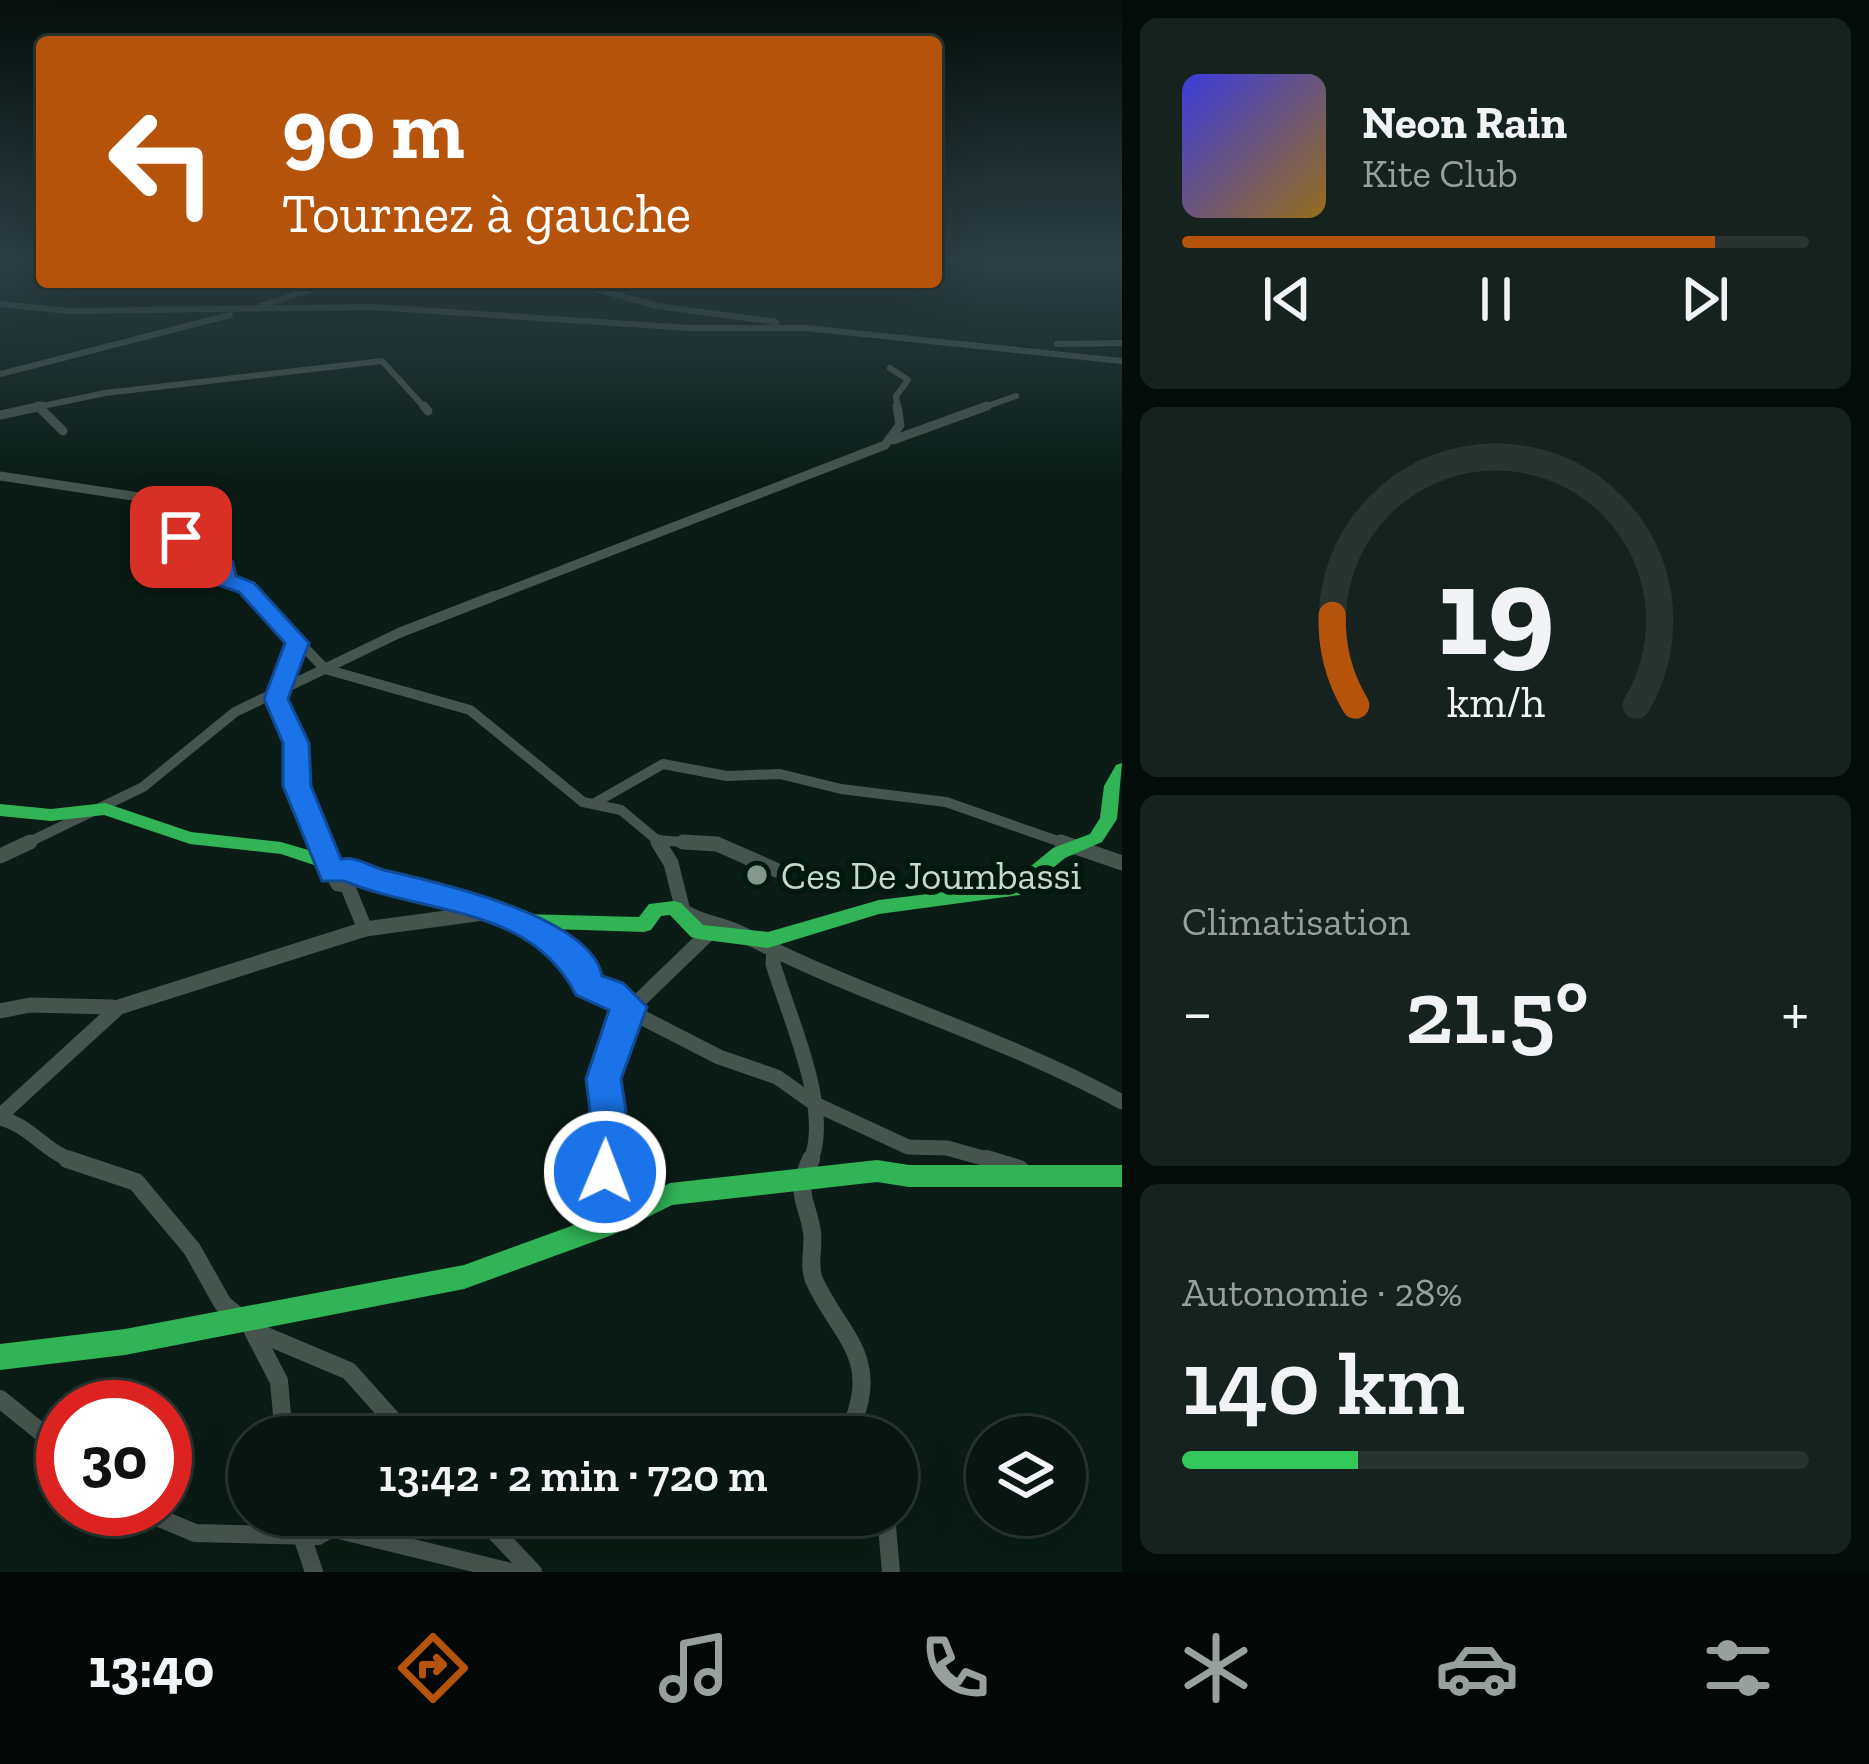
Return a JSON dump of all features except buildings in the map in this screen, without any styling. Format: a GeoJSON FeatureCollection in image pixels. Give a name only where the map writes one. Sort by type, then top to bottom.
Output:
{"type":"FeatureCollection","features":[{"type":"Feature","properties":{"kind":"street"},"geometry":{"type":"LineString","coordinates":[[0,374],[142,334]]}},
{"type":"Feature","properties":{"kind":"street"},"geometry":{"type":"LineString","coordinates":[[868,334],[1122,361]]}},
{"type":"Feature","properties":{"kind":"street"},"geometry":{"type":"LineString","coordinates":[[904,334],[1122,343]]}},
{"type":"Feature","properties":{"kind":"street"},"geometry":{"type":"LineString","coordinates":[[0,415],[37,405],[382,361],[428,411]]}},
{"type":"Feature","properties":{"kind":"street"},"geometry":{"type":"LineString","coordinates":[[885,445],[900,425],[896,396],[908,380],[890,368]]}},
{"type":"Feature","properties":{"kind":"street"},"geometry":{"type":"LineString","coordinates":[[0,856],[143,788],[235,712],[399,633],[1016,396]]}},
{"type":"Feature","properties":{"kind":"street"},"geometry":{"type":"LineString","coordinates":[[37,405],[63,431]]}},
{"type":"Feature","properties":{"kind":"street"},"geometry":{"type":"LineString","coordinates":[[0,476],[139,497],[166,529],[195,542],[225,567],[225,580],[247,587],[325,668],[392,692],[470,710],[583,802],[621,810],[657,840],[670,863],[683,911],[704,925],[726,926],[747,938]]}},
{"type":"Feature","properties":{"kind":"street"},"geometry":{"type":"LineString","coordinates":[[297,643],[277,689],[296,743],[297,786],[329,868]]}},
{"type":"Feature","properties":{"kind":"street"},"geometry":{"type":"LineString","coordinates":[[593,804],[663,764],[727,776],[780,774],[841,789],[965,806],[1070,848],[1122,863]]}},
{"type":"Feature","properties":{"kind":"street"},"geometry":{"type":"LineString","coordinates":[[776,944],[880,907],[1014,890],[1070,848],[1096,838],[1122,769]]}},
{"type":"Feature","properties":{"kind":"street"},"geometry":{"type":"LineString","coordinates":[[0,810],[87,813],[105,809],[190,838],[281,848],[329,868],[346,885],[365,929]]}},
{"type":"Feature","properties":{"kind":"street"},"geometry":{"type":"LineString","coordinates":[[1103,825],[1122,814]]}},
{"type":"Feature","properties":{"kind":"street"},"geometry":{"type":"LineString","coordinates":[[657,840],[717,844],[776,870]]}},
{"type":"Feature","properties":{"kind":"street"},"geometry":{"type":"LineString","coordinates":[[329,868],[348,867],[356,874],[499,911],[521,921],[584,967],[588,986],[611,993],[718,1057],[778,1077],[815,1104],[908,1147],[947,1148],[1032,1172]]}},
{"type":"Feature","properties":{"kind":"street"},"geometry":{"type":"LineString","coordinates":[[521,921],[644,925],[656,909],[674,908],[708,934],[776,944],[813,971],[1055,1065],[1122,1102]]}},
{"type":"Feature","properties":{"kind":"street"},"geometry":{"type":"LineString","coordinates":[[0,1011],[30,1005],[119,1007],[365,929],[499,911]]}},
{"type":"Feature","properties":{"kind":"street"},"geometry":{"type":"LineString","coordinates":[[612,1223],[597,1135],[608,1111],[607,1066],[630,1007],[708,934]]}},
{"type":"Feature","properties":{"kind":"street"},"geometry":{"type":"LineString","coordinates":[[776,944],[815,1104],[819,1142],[804,1175],[801,1205],[812,1229],[812,1277],[825,1303],[840,1317],[858,1357],[864,1393],[855,1416]]}},
{"type":"Feature","properties":{"kind":"street"},"geometry":{"type":"LineString","coordinates":[[119,1007],[0,1117],[16,1122],[52,1155],[136,1182],[192,1249],[223,1304],[259,1333],[349,1371],[389,1416]]}},
{"type":"Feature","properties":{"kind":"street"},"geometry":{"type":"LineString","coordinates":[[0,1357],[50,1354],[244,1321],[464,1277],[612,1223],[670,1194],[804,1175],[1032,1172],[1122,1176]]}},
{"type":"Feature","properties":{"kind":"street"},"geometry":{"type":"LineString","coordinates":[[244,1321],[264,1345],[283,1399],[283,1416]]}},
{"type":"Feature","properties":{"kind":"street"},"geometry":{"type":"LineString","coordinates":[[0,1399],[8,1410],[36,1423]]}},
{"type":"Feature","properties":{"kind":"street"},"geometry":{"type":"LineString","coordinates":[[192,1532],[228,1530]]}},
{"type":"Feature","properties":{"kind":"street"},"geometry":{"type":"LineString","coordinates":[[302,1536],[314,1572]]}},
{"type":"Feature","properties":{"kind":"street"},"geometry":{"type":"LineString","coordinates":[[364,1536],[511,1572]]}},
{"type":"Feature","properties":{"kind":"street"},"geometry":{"type":"LineString","coordinates":[[499,1536],[533,1572]]}},
{"type":"Feature","properties":{"kind":"street"},"geometry":{"type":"LineString","coordinates":[[888,1536],[891,1572]]}},
{"type":"Feature","properties":{"kind":"traffic: fast"},"geometry":{"type":"LineString","coordinates":[[0,810],[51,815],[105,809],[190,838],[281,848],[326,862],[332,873],[348,867],[356,874],[521,921],[644,925],[656,909],[674,908],[698,932],[768,940],[879,907],[1014,890],[1059,853],[1096,838],[1108,819],[1112,786],[1122,769]]}},
{"type":"Feature","properties":{"kind":"traffic: fast"},"geometry":{"type":"LineString","coordinates":[[0,1357],[125,1342],[464,1277],[612,1223],[670,1194],[877,1171],[909,1176],[1122,1176]]}},
{"type":"Feature","properties":{"kind":"place","name":"Ces De Joumbassi"},"geometry":{"type":"Point","coordinates":[757,875]}},
{"type":"Feature","properties":{"kind":"route"},"geometry":{"type":"LineString","coordinates":[[181,537],[195,542],[225,567],[225,580],[247,587],[297,643],[298,650],[275,694],[296,743],[297,786],[316,845],[332,873],[348,867],[393,885],[499,911],[521,921],[584,967],[588,986],[611,993],[630,1007],[621,1018],[604,1079],[608,1111],[597,1135],[605,1172]]}}]}
